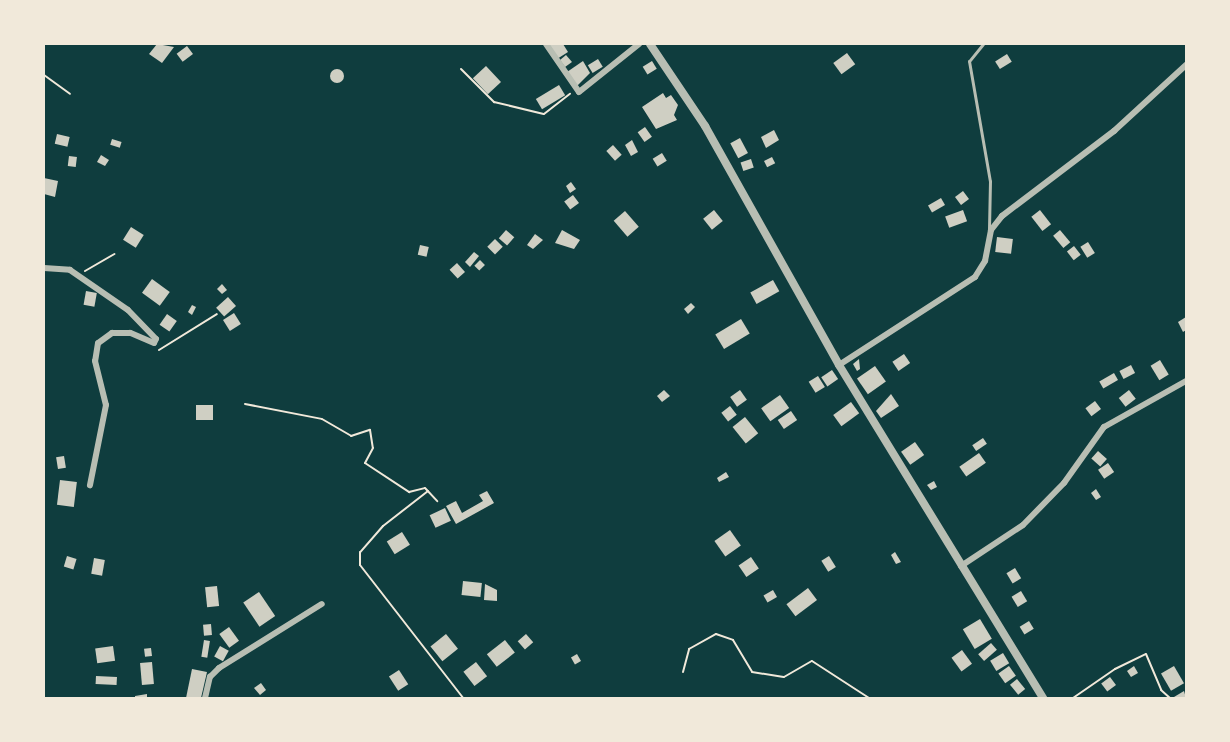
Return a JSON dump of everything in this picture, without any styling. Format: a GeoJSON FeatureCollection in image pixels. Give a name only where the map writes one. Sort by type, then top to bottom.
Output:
{"type":"FeatureCollection","features":[{"type":"Feature","properties":{"kind":"street"},"geometry":{"type":"LineString","coordinates":[[546,44],[579,92],[639,44]]}},
{"type":"Feature","properties":{"kind":"street"},"geometry":{"type":"LineString","coordinates":[[650,44],[705,126],[839,365],[1043,699]]}},
{"type":"Feature","properties":{"kind":"street"},"geometry":{"type":"LineString","coordinates":[[839,365],[975,277],[985,261],[989,237],[996,223],[1009,210],[1107,137],[1186,65]]}},
{"type":"Feature","properties":{"kind":"street"},"geometry":{"type":"LineString","coordinates":[[44,268],[70,270],[78,275],[128,310],[156,339],[154,343],[130,333],[112,333],[98,343],[95,361],[106,405],[90,485]]}},
{"type":"Feature","properties":{"kind":"street"},"geometry":{"type":"LineString","coordinates":[[961,566],[1023,525],[1064,483],[1104,427],[1186,381]]}},
{"type":"Feature","properties":{"kind":"street"},"geometry":{"type":"LineString","coordinates":[[205,699],[210,677],[219,668],[322,604]]}},
{"type":"Feature","properties":{"kind":"lane"},"geometry":{"type":"LineString","coordinates":[[983,44],[969,61],[990,181],[989,237]]}},
{"type":"Feature","properties":{"kind":"path"},"geometry":{"type":"LineString","coordinates":[[461,69],[494,102],[544,114],[570,94],[579,92]]}},
{"type":"Feature","properties":{"kind":"path"},"geometry":{"type":"LineString","coordinates":[[44,75],[70,94]]}},
{"type":"Feature","properties":{"kind":"path"},"geometry":{"type":"LineString","coordinates":[[78,275],[115,254]]}},
{"type":"Feature","properties":{"kind":"path"},"geometry":{"type":"LineString","coordinates":[[154,343],[161,352],[217,314]]}},
{"type":"Feature","properties":{"kind":"path"},"geometry":{"type":"LineString","coordinates":[[244,404],[322,419],[351,436],[370,430],[374,448],[364,463],[409,492],[425,488],[437,501]]}},
{"type":"Feature","properties":{"kind":"path"},"geometry":{"type":"LineString","coordinates":[[428,491],[383,526],[360,552],[360,565],[463,699]]}},
{"type":"Feature","properties":{"kind":"path"},"geometry":{"type":"LineString","coordinates":[[683,672],[690,649],[716,634],[733,640],[752,672],[784,677],[812,661],[869,699]]}},
{"type":"Feature","properties":{"kind":"path"},"geometry":{"type":"LineString","coordinates":[[1073,699],[1115,669],[1146,654],[1161,690],[1170,699]]}},
{"type":"Feature","properties":{"kind":"building"},"geometry":{"type":"Polygon","coordinates":[[[157,44],[174,47],[162,63],[149,54],[157,44]]]}},
{"type":"Feature","properties":{"kind":"building"},"geometry":{"type":"Polygon","coordinates":[[[548,44],[563,44],[568,52],[557,59],[548,44]]]}},
{"type":"Feature","properties":{"kind":"building"},"geometry":{"type":"Polygon","coordinates":[[[187,46],[193,54],[183,62],[177,54],[187,46]]]}},
{"type":"Feature","properties":{"kind":"building"},"geometry":{"type":"Polygon","coordinates":[[[847,53],[855,64],[841,74],[833,63],[847,53]]]}},
{"type":"Feature","properties":{"kind":"building"},"geometry":{"type":"Polygon","coordinates":[[[1007,54],[1012,62],[1000,69],[995,61],[1007,54]]]}},
{"type":"Feature","properties":{"kind":"building"},"geometry":{"type":"Polygon","coordinates":[[[566,55],[572,62],[565,67],[560,60],[566,55]]]}},
{"type":"Feature","properties":{"kind":"building"},"geometry":{"type":"Polygon","coordinates":[[[598,59],[603,67],[593,73],[588,65],[598,59]]]}},
{"type":"Feature","properties":{"kind":"building"},"geometry":{"type":"Polygon","coordinates":[[[583,61],[590,73],[576,87],[567,72],[583,61]]]}},
{"type":"Feature","properties":{"kind":"building"},"geometry":{"type":"Polygon","coordinates":[[[652,61],[657,69],[647,74],[643,67],[652,61]]]}},
{"type":"Feature","properties":{"kind":"building"},"geometry":{"type":"Polygon","coordinates":[[[486,66],[501,82],[488,94],[473,78],[486,66]]]}},
{"type":"Feature","properties":{"kind":"building"},"geometry":{"type":"Polygon","coordinates":[[[334,69],[340,69],[344,76],[340,83],[334,83],[330,79],[330,73],[334,69]]]}},
{"type":"Feature","properties":{"kind":"building"},"geometry":{"type":"Polygon","coordinates":[[[559,85],[565,95],[542,109],[536,99],[559,85]]]}},
{"type":"Feature","properties":{"kind":"building"},"geometry":{"type":"Polygon","coordinates":[[[663,93],[666,98],[671,95],[678,105],[674,115],[677,120],[656,129],[642,107],[663,93]]]}},
{"type":"Feature","properties":{"kind":"building"},"geometry":{"type":"Polygon","coordinates":[[[645,127],[652,137],[645,142],[638,132],[645,127]]]}},
{"type":"Feature","properties":{"kind":"building"},"geometry":{"type":"Polygon","coordinates":[[[774,130],[779,140],[766,148],[761,137],[774,130]]]}},
{"type":"Feature","properties":{"kind":"building"},"geometry":{"type":"Polygon","coordinates":[[[57,134],[70,137],[67,147],[55,144],[57,134]]]}},
{"type":"Feature","properties":{"kind":"building"},"geometry":{"type":"Polygon","coordinates":[[[740,138],[748,153],[738,158],[730,143],[740,138]]]}},
{"type":"Feature","properties":{"kind":"building"},"geometry":{"type":"Polygon","coordinates":[[[112,139],[122,142],[120,148],[110,145],[112,139]]]}},
{"type":"Feature","properties":{"kind":"building"},"geometry":{"type":"Polygon","coordinates":[[[632,140],[638,152],[631,156],[625,145],[632,140]]]}},
{"type":"Feature","properties":{"kind":"building"},"geometry":{"type":"Polygon","coordinates":[[[613,145],[622,155],[615,161],[606,151],[613,145]]]}},
{"type":"Feature","properties":{"kind":"building"},"geometry":{"type":"Polygon","coordinates":[[[662,153],[667,161],[657,166],[653,159],[662,153]]]}},
{"type":"Feature","properties":{"kind":"building"},"geometry":{"type":"Polygon","coordinates":[[[101,155],[109,160],[105,166],[97,162],[101,155]]]}},
{"type":"Feature","properties":{"kind":"building"},"geometry":{"type":"Polygon","coordinates":[[[69,156],[77,157],[76,167],[68,166],[69,156]]]}},
{"type":"Feature","properties":{"kind":"building"},"geometry":{"type":"Polygon","coordinates":[[[772,157],[775,163],[767,167],[764,161],[772,157]]]}},
{"type":"Feature","properties":{"kind":"building"},"geometry":{"type":"Polygon","coordinates":[[[751,159],[754,168],[743,171],[741,162],[751,159]]]}},
{"type":"Feature","properties":{"kind":"building"},"geometry":{"type":"Polygon","coordinates":[[[44,178],[58,181],[55,197],[44,194],[44,178]]]}},
{"type":"Feature","properties":{"kind":"building"},"geometry":{"type":"Polygon","coordinates":[[[571,182],[576,189],[570,193],[566,186],[571,182]]]}},
{"type":"Feature","properties":{"kind":"building"},"geometry":{"type":"Polygon","coordinates":[[[963,191],[969,199],[961,205],[955,197],[963,191]]]}},
{"type":"Feature","properties":{"kind":"building"},"geometry":{"type":"Polygon","coordinates":[[[573,195],[579,203],[570,210],[564,202],[573,195]]]}},
{"type":"Feature","properties":{"kind":"building"},"geometry":{"type":"Polygon","coordinates":[[[941,198],[945,205],[932,212],[928,206],[941,198]]]}},
{"type":"Feature","properties":{"kind":"building"},"geometry":{"type":"Polygon","coordinates":[[[714,210],[723,221],[712,230],[703,219],[714,210]]]}},
{"type":"Feature","properties":{"kind":"building"},"geometry":{"type":"Polygon","coordinates":[[[963,210],[967,221],[949,228],[945,216],[963,210]]]}},
{"type":"Feature","properties":{"kind":"building"},"geometry":{"type":"Polygon","coordinates":[[[1040,210],[1051,224],[1042,231],[1031,217],[1040,210]]]}},
{"type":"Feature","properties":{"kind":"building"},"geometry":{"type":"Polygon","coordinates":[[[625,211],[639,227],[627,237],[614,221],[625,211]]]}},
{"type":"Feature","properties":{"kind":"building"},"geometry":{"type":"Polygon","coordinates":[[[131,227],[144,235],[136,248],[123,240],[131,227]]]}},
{"type":"Feature","properties":{"kind":"building"},"geometry":{"type":"Polygon","coordinates":[[[506,230],[514,237],[507,246],[499,238],[506,230]]]}},
{"type":"Feature","properties":{"kind":"building"},"geometry":{"type":"Polygon","coordinates":[[[562,230],[580,240],[574,249],[555,243],[562,230]]]}},
{"type":"Feature","properties":{"kind":"building"},"geometry":{"type":"Polygon","coordinates":[[[1060,230],[1070,242],[1063,248],[1053,236],[1060,230]]]}},
{"type":"Feature","properties":{"kind":"building"},"geometry":{"type":"Polygon","coordinates":[[[535,234],[543,240],[533,249],[527,245],[535,234]]]}},
{"type":"Feature","properties":{"kind":"building"},"geometry":{"type":"Polygon","coordinates":[[[997,237],[1013,239],[1011,254],[995,252],[997,237]]]}},
{"type":"Feature","properties":{"kind":"building"},"geometry":{"type":"Polygon","coordinates":[[[495,239],[503,247],[495,255],[487,247],[495,239]]]}},
{"type":"Feature","properties":{"kind":"building"},"geometry":{"type":"Polygon","coordinates":[[[1088,242],[1095,253],[1087,258],[1080,247],[1088,242]]]}},
{"type":"Feature","properties":{"kind":"building"},"geometry":{"type":"Polygon","coordinates":[[[420,245],[429,247],[427,257],[418,255],[420,245]]]}},
{"type":"Feature","properties":{"kind":"building"},"geometry":{"type":"Polygon","coordinates":[[[1074,246],[1081,255],[1074,260],[1067,252],[1074,246]]]}},
{"type":"Feature","properties":{"kind":"building"},"geometry":{"type":"Polygon","coordinates":[[[474,252],[479,256],[470,267],[465,262],[474,252]]]}},
{"type":"Feature","properties":{"kind":"building"},"geometry":{"type":"Polygon","coordinates":[[[480,260],[485,265],[479,271],[474,266],[480,260]]]}},
{"type":"Feature","properties":{"kind":"building"},"geometry":{"type":"Polygon","coordinates":[[[457,263],[465,272],[458,279],[450,270],[457,263]]]}},
{"type":"Feature","properties":{"kind":"building"},"geometry":{"type":"Polygon","coordinates":[[[152,279],[170,292],[160,306],[142,293],[152,279]]]}},
{"type":"Feature","properties":{"kind":"building"},"geometry":{"type":"Polygon","coordinates":[[[773,280],[779,291],[757,304],[750,293],[773,280]]]}},
{"type":"Feature","properties":{"kind":"building"},"geometry":{"type":"Polygon","coordinates":[[[222,284],[227,290],[222,294],[217,289],[222,284]]]}},
{"type":"Feature","properties":{"kind":"building"},"geometry":{"type":"Polygon","coordinates":[[[86,291],[97,293],[94,307],[84,305],[86,291]]]}},
{"type":"Feature","properties":{"kind":"building"},"geometry":{"type":"Polygon","coordinates":[[[228,297],[236,306],[224,317],[216,308],[228,297]]]}},
{"type":"Feature","properties":{"kind":"building"},"geometry":{"type":"Polygon","coordinates":[[[691,303],[695,307],[688,314],[684,309],[691,303]]]}},
{"type":"Feature","properties":{"kind":"building"},"geometry":{"type":"Polygon","coordinates":[[[192,305],[196,307],[192,315],[188,312],[192,305]]]}},
{"type":"Feature","properties":{"kind":"building"},"geometry":{"type":"Polygon","coordinates":[[[234,313],[241,324],[230,331],[223,320],[234,313]]]}},
{"type":"Feature","properties":{"kind":"building"},"geometry":{"type":"Polygon","coordinates":[[[167,314],[177,321],[169,332],[160,325],[167,314]]]}},
{"type":"Feature","properties":{"kind":"building"},"geometry":{"type":"Polygon","coordinates":[[[1186,317],[1186,330],[1183,332],[1178,322],[1186,317]]]}},
{"type":"Feature","properties":{"kind":"building"},"geometry":{"type":"Polygon","coordinates":[[[741,319],[750,334],[724,349],[715,334],[741,319]]]}},
{"type":"Feature","properties":{"kind":"building"},"geometry":{"type":"Polygon","coordinates":[[[904,354],[910,363],[899,371],[892,362],[904,354]]]}},
{"type":"Feature","properties":{"kind":"building"},"geometry":{"type":"Polygon","coordinates":[[[859,359],[860,369],[857,371],[853,364],[859,359]]]}},
{"type":"Feature","properties":{"kind":"building"},"geometry":{"type":"Polygon","coordinates":[[[1160,360],[1169,375],[1159,380],[1151,366],[1160,360]]]}},
{"type":"Feature","properties":{"kind":"building"},"geometry":{"type":"Polygon","coordinates":[[[1131,365],[1135,373],[1124,379],[1119,371],[1131,365]]]}},
{"type":"Feature","properties":{"kind":"building"},"geometry":{"type":"Polygon","coordinates":[[[875,366],[886,382],[868,394],[857,379],[875,366]]]}},
{"type":"Feature","properties":{"kind":"building"},"geometry":{"type":"Polygon","coordinates":[[[832,370],[838,379],[827,386],[821,377],[832,370]]]}},
{"type":"Feature","properties":{"kind":"building"},"geometry":{"type":"Polygon","coordinates":[[[1114,373],[1118,380],[1103,388],[1099,382],[1114,373]]]}},
{"type":"Feature","properties":{"kind":"building"},"geometry":{"type":"Polygon","coordinates":[[[818,376],[825,387],[816,393],[809,382],[818,376]]]}},
{"type":"Feature","properties":{"kind":"building"},"geometry":{"type":"Polygon","coordinates":[[[664,390],[670,396],[662,402],[657,396],[664,390]]]}},
{"type":"Feature","properties":{"kind":"building"},"geometry":{"type":"Polygon","coordinates":[[[740,390],[747,400],[737,407],[730,397],[740,390]]]}},
{"type":"Feature","properties":{"kind":"building"},"geometry":{"type":"Polygon","coordinates":[[[1129,390],[1136,399],[1126,407],[1119,398],[1129,390]]]}},
{"type":"Feature","properties":{"kind":"building"},"geometry":{"type":"Polygon","coordinates":[[[891,394],[899,406],[881,418],[876,411],[891,394]]]}},
{"type":"Feature","properties":{"kind":"building"},"geometry":{"type":"Polygon","coordinates":[[[780,395],[789,408],[770,421],[761,408],[780,395]]]}},
{"type":"Feature","properties":{"kind":"building"},"geometry":{"type":"Polygon","coordinates":[[[1095,401],[1101,409],[1091,416],[1085,408],[1095,401]]]}},
{"type":"Feature","properties":{"kind":"building"},"geometry":{"type":"Polygon","coordinates":[[[851,402],[859,413],[841,426],[833,415],[851,402]]]}},
{"type":"Feature","properties":{"kind":"building"},"geometry":{"type":"Polygon","coordinates":[[[196,405],[213,405],[213,420],[196,420],[196,405]]]}},
{"type":"Feature","properties":{"kind":"building"},"geometry":{"type":"Polygon","coordinates":[[[730,406],[737,415],[728,421],[721,413],[730,406]]]}},
{"type":"Feature","properties":{"kind":"building"},"geometry":{"type":"Polygon","coordinates":[[[791,411],[797,420],[784,429],[778,420],[791,411]]]}},
{"type":"Feature","properties":{"kind":"building"},"geometry":{"type":"Polygon","coordinates":[[[745,417],[758,433],[746,443],[733,427],[745,417]]]}},
{"type":"Feature","properties":{"kind":"building"},"geometry":{"type":"Polygon","coordinates":[[[983,438],[987,444],[976,451],[972,445],[983,438]]]}},
{"type":"Feature","properties":{"kind":"building"},"geometry":{"type":"Polygon","coordinates":[[[915,442],[924,455],[910,465],[901,452],[915,442]]]}},
{"type":"Feature","properties":{"kind":"building"},"geometry":{"type":"Polygon","coordinates":[[[1098,451],[1107,459],[1100,466],[1091,458],[1098,451]]]}},
{"type":"Feature","properties":{"kind":"building"},"geometry":{"type":"Polygon","coordinates":[[[979,453],[986,463],[966,477],[959,467],[979,453]]]}},
{"type":"Feature","properties":{"kind":"building"},"geometry":{"type":"Polygon","coordinates":[[[64,456],[66,468],[58,469],[56,457],[64,456]]]}},
{"type":"Feature","properties":{"kind":"building"},"geometry":{"type":"Polygon","coordinates":[[[1108,463],[1114,472],[1104,479],[1098,470],[1108,463]]]}},
{"type":"Feature","properties":{"kind":"building"},"geometry":{"type":"Polygon","coordinates":[[[726,472],[729,477],[719,482],[717,478],[726,472]]]}},
{"type":"Feature","properties":{"kind":"building"},"geometry":{"type":"Polygon","coordinates":[[[60,480],[77,482],[74,507],[57,505],[60,480]]]}},
{"type":"Feature","properties":{"kind":"building"},"geometry":{"type":"Polygon","coordinates":[[[934,481],[937,487],[931,490],[927,485],[934,481]]]}},
{"type":"Feature","properties":{"kind":"building"},"geometry":{"type":"Polygon","coordinates":[[[1096,489],[1101,497],[1096,500],[1091,493],[1096,489]]]}},
{"type":"Feature","properties":{"kind":"building"},"geometry":{"type":"Polygon","coordinates":[[[487,491],[494,503],[456,524],[446,506],[456,501],[462,513],[483,501],[479,495],[487,491]]]}},
{"type":"Feature","properties":{"kind":"building"},"geometry":{"type":"Polygon","coordinates":[[[445,508],[451,521],[436,528],[430,515],[445,508]]]}},
{"type":"Feature","properties":{"kind":"building"},"geometry":{"type":"Polygon","coordinates":[[[730,530],[741,546],[725,556],[714,541],[730,530]]]}},
{"type":"Feature","properties":{"kind":"building"},"geometry":{"type":"Polygon","coordinates":[[[402,532],[410,545],[395,554],[387,542],[402,532]]]}},
{"type":"Feature","properties":{"kind":"building"},"geometry":{"type":"Polygon","coordinates":[[[895,552],[901,562],[896,564],[891,555],[895,552]]]}},
{"type":"Feature","properties":{"kind":"building"},"geometry":{"type":"Polygon","coordinates":[[[67,556],[77,559],[73,569],[64,567],[67,556]]]}},
{"type":"Feature","properties":{"kind":"building"},"geometry":{"type":"Polygon","coordinates":[[[829,556],[836,567],[828,572],[821,561],[829,556]]]}},
{"type":"Feature","properties":{"kind":"building"},"geometry":{"type":"Polygon","coordinates":[[[751,557],[759,569],[746,577],[739,565],[751,557]]]}},
{"type":"Feature","properties":{"kind":"building"},"geometry":{"type":"Polygon","coordinates":[[[94,558],[105,560],[102,576],[91,574],[94,558]]]}},
{"type":"Feature","properties":{"kind":"building"},"geometry":{"type":"Polygon","coordinates":[[[1015,568],[1021,578],[1013,583],[1006,573],[1015,568]]]}},
{"type":"Feature","properties":{"kind":"building"},"geometry":{"type":"Polygon","coordinates":[[[463,581],[482,583],[480,597],[462,595],[463,581]]]}},
{"type":"Feature","properties":{"kind":"building"},"geometry":{"type":"Polygon","coordinates":[[[485,584],[497,590],[497,601],[484,600],[485,584]]]}},
{"type":"Feature","properties":{"kind":"building"},"geometry":{"type":"Polygon","coordinates":[[[217,586],[219,606],[207,607],[205,587],[217,586]]]}},
{"type":"Feature","properties":{"kind":"building"},"geometry":{"type":"Polygon","coordinates":[[[808,588],[817,600],[795,616],[786,604],[808,588]]]}},
{"type":"Feature","properties":{"kind":"building"},"geometry":{"type":"Polygon","coordinates":[[[773,590],[777,597],[767,602],[763,596],[773,590]]]}},
{"type":"Feature","properties":{"kind":"building"},"geometry":{"type":"Polygon","coordinates":[[[1021,591],[1027,601],[1018,607],[1012,597],[1021,591]]]}},
{"type":"Feature","properties":{"kind":"building"},"geometry":{"type":"Polygon","coordinates":[[[259,592],[275,616],[259,627],[243,603],[259,592]]]}},
{"type":"Feature","properties":{"kind":"building"},"geometry":{"type":"Polygon","coordinates":[[[980,619],[992,639],[975,649],[963,629],[980,619]]]}},
{"type":"Feature","properties":{"kind":"building"},"geometry":{"type":"Polygon","coordinates":[[[1029,621],[1034,629],[1024,634],[1020,627],[1029,621]]]}},
{"type":"Feature","properties":{"kind":"building"},"geometry":{"type":"Polygon","coordinates":[[[211,624],[212,635],[204,636],[203,625],[211,624]]]}},
{"type":"Feature","properties":{"kind":"building"},"geometry":{"type":"Polygon","coordinates":[[[229,627],[239,641],[229,648],[219,634],[229,627]]]}},
{"type":"Feature","properties":{"kind":"building"},"geometry":{"type":"Polygon","coordinates":[[[446,634],[458,649],[442,661],[430,647],[446,634]]]}},
{"type":"Feature","properties":{"kind":"building"},"geometry":{"type":"Polygon","coordinates":[[[526,634],[533,642],[525,650],[518,641],[526,634]]]}},
{"type":"Feature","properties":{"kind":"building"},"geometry":{"type":"Polygon","coordinates":[[[204,640],[210,641],[207,658],[201,657],[204,640]]]}},
{"type":"Feature","properties":{"kind":"building"},"geometry":{"type":"Polygon","coordinates":[[[505,640],[515,653],[497,667],[487,654],[505,640]]]}},
{"type":"Feature","properties":{"kind":"building"},"geometry":{"type":"Polygon","coordinates":[[[991,643],[997,650],[984,661],[978,654],[991,643]]]}},
{"type":"Feature","properties":{"kind":"building"},"geometry":{"type":"Polygon","coordinates":[[[113,646],[115,661],[97,663],[95,649],[113,646]]]}},
{"type":"Feature","properties":{"kind":"building"},"geometry":{"type":"Polygon","coordinates":[[[220,646],[229,651],[223,661],[214,656],[220,646]]]}},
{"type":"Feature","properties":{"kind":"building"},"geometry":{"type":"Polygon","coordinates":[[[151,648],[152,656],[145,657],[144,649],[151,648]]]}},
{"type":"Feature","properties":{"kind":"building"},"geometry":{"type":"Polygon","coordinates":[[[962,650],[972,664],[961,671],[951,658],[962,650]]]}},
{"type":"Feature","properties":{"kind":"building"},"geometry":{"type":"Polygon","coordinates":[[[1003,653],[1009,663],[996,671],[990,661],[1003,653]]]}},
{"type":"Feature","properties":{"kind":"building"},"geometry":{"type":"Polygon","coordinates":[[[577,654],[581,661],[575,664],[571,658],[577,654]]]}},
{"type":"Feature","properties":{"kind":"building"},"geometry":{"type":"Polygon","coordinates":[[[152,662],[154,684],[142,685],[140,663],[152,662]]]}},
{"type":"Feature","properties":{"kind":"building"},"geometry":{"type":"Polygon","coordinates":[[[476,662],[487,676],[474,686],[463,672],[476,662]]]}},
{"type":"Feature","properties":{"kind":"building"},"geometry":{"type":"Polygon","coordinates":[[[1009,666],[1016,676],[1005,683],[998,673],[1009,666]]]}},
{"type":"Feature","properties":{"kind":"building"},"geometry":{"type":"Polygon","coordinates":[[[1134,666],[1138,673],[1131,677],[1127,671],[1134,666]]]}},
{"type":"Feature","properties":{"kind":"building"},"geometry":{"type":"Polygon","coordinates":[[[1174,666],[1184,683],[1171,691],[1161,674],[1174,666]]]}},
{"type":"Feature","properties":{"kind":"building"},"geometry":{"type":"Polygon","coordinates":[[[192,669],[207,672],[201,698],[186,698],[192,669]]]}},
{"type":"Feature","properties":{"kind":"building"},"geometry":{"type":"Polygon","coordinates":[[[399,670],[408,684],[398,691],[389,677],[399,670]]]}},
{"type":"Feature","properties":{"kind":"building"},"geometry":{"type":"Polygon","coordinates":[[[96,676],[117,677],[117,685],[96,684],[96,676]]]}},
{"type":"Feature","properties":{"kind":"building"},"geometry":{"type":"Polygon","coordinates":[[[1110,677],[1116,685],[1107,692],[1101,684],[1110,677]]]}},
{"type":"Feature","properties":{"kind":"building"},"geometry":{"type":"Polygon","coordinates":[[[1017,679],[1025,689],[1018,695],[1010,685],[1017,679]]]}},
{"type":"Feature","properties":{"kind":"building"},"geometry":{"type":"Polygon","coordinates":[[[261,683],[266,690],[260,695],[254,688],[261,683]]]}},
{"type":"Feature","properties":{"kind":"building"},"geometry":{"type":"Polygon","coordinates":[[[1184,691],[1186,698],[1174,697],[1184,691]]]}},
{"type":"Feature","properties":{"kind":"building"},"geometry":{"type":"Polygon","coordinates":[[[147,694],[147,698],[135,698],[135,696],[147,694]]]}}]}
